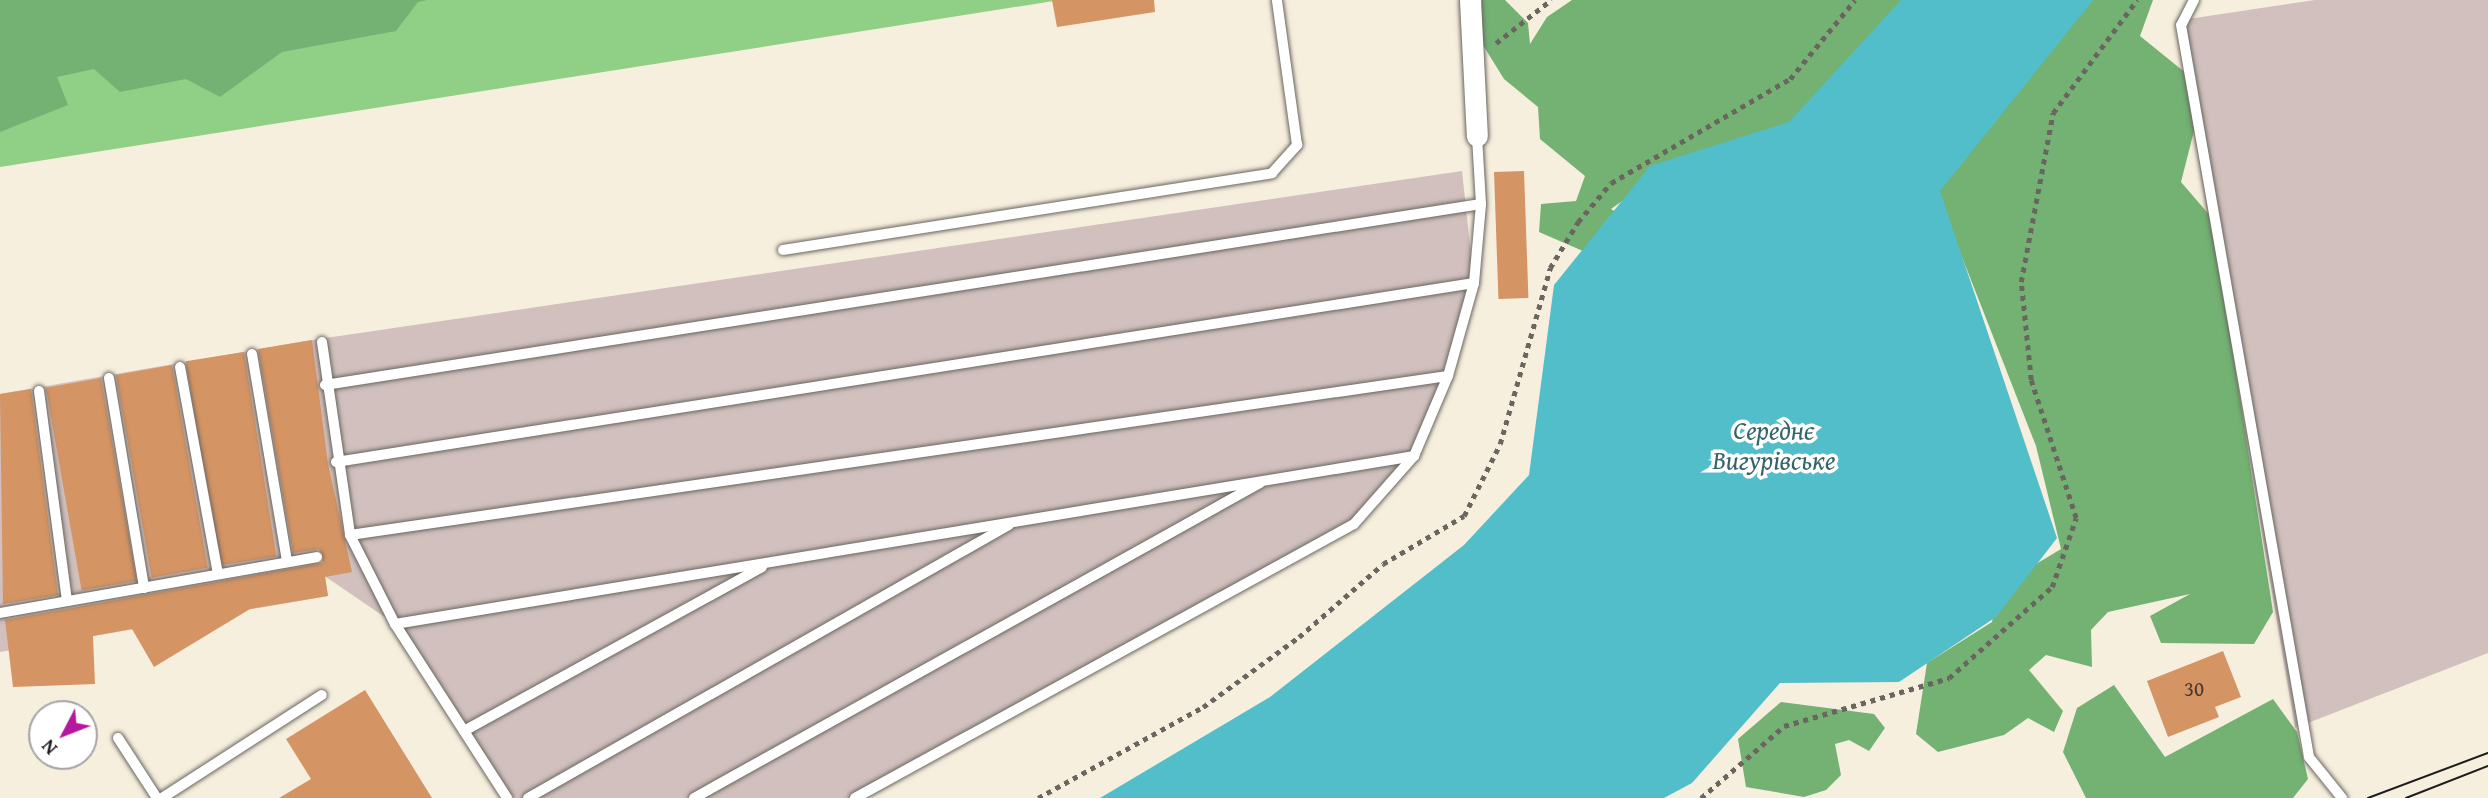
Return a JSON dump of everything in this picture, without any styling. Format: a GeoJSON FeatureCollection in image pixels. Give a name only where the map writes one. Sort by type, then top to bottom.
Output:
{"type":"FeatureCollection","features":[{"type":"Feature","properties":{"kind":"street"},"geometry":{"type":"LineString","coordinates":[[1470,0],[1477,136]]}},
{"type":"Feature","properties":{"kind":"lane"},"geometry":{"type":"LineString","coordinates":[[783,250],[1272,173],[1297,145],[1277,0]]}},
{"type":"Feature","properties":{"kind":"lane"},"geometry":{"type":"LineString","coordinates":[[2194,0],[2181,26],[2309,757],[2342,798]]}},
{"type":"Feature","properties":{"kind":"lane"},"geometry":{"type":"LineString","coordinates":[[855,798],[1354,524],[1414,456],[1448,376],[1474,283],[1481,204],[1477,136]]}},
{"type":"Feature","properties":{"kind":"lane"},"geometry":{"type":"LineString","coordinates":[[325,385],[1481,204]]}},
{"type":"Feature","properties":{"kind":"lane"},"geometry":{"type":"LineString","coordinates":[[336,461],[1474,283]]}},
{"type":"Feature","properties":{"kind":"lane"},"geometry":{"type":"LineString","coordinates":[[322,342],[336,461],[350,535],[395,624],[507,798]]}},
{"type":"Feature","properties":{"kind":"lane"},"geometry":{"type":"LineString","coordinates":[[252,354],[287,562]]}},
{"type":"Feature","properties":{"kind":"lane"},"geometry":{"type":"LineString","coordinates":[[180,367],[218,574]]}},
{"type":"Feature","properties":{"kind":"lane"},"geometry":{"type":"LineString","coordinates":[[350,535],[1448,376]]}},
{"type":"Feature","properties":{"kind":"lane"},"geometry":{"type":"LineString","coordinates":[[109,379],[144,588]]}},
{"type":"Feature","properties":{"kind":"lane"},"geometry":{"type":"LineString","coordinates":[[39,391],[67,601]]}},
{"type":"Feature","properties":{"kind":"lane"},"geometry":{"type":"LineString","coordinates":[[395,624],[1414,456]]}},
{"type":"Feature","properties":{"kind":"lane"},"geometry":{"type":"LineString","coordinates":[[694,798],[1267,480]]}},
{"type":"Feature","properties":{"kind":"lane"},"geometry":{"type":"LineString","coordinates":[[528,798],[1016,521]]}},
{"type":"Feature","properties":{"kind":"lane"},"geometry":{"type":"LineString","coordinates":[[0,613],[317,557]]}},
{"type":"Feature","properties":{"kind":"lane"},"geometry":{"type":"LineString","coordinates":[[464,731],[771,562]]}},
{"type":"Feature","properties":{"kind":"lane"},"geometry":{"type":"LineString","coordinates":[[162,798],[322,695]]}},
{"type":"Feature","properties":{"kind":"lane"},"geometry":{"type":"LineString","coordinates":[[118,738],[157,798]]}},
{"type":"Feature","properties":{"kind":"path"},"geometry":{"type":"LineString","coordinates":[[1473,60],[1551,0]]}},
{"type":"Feature","properties":{"kind":"path"},"geometry":{"type":"LineString","coordinates":[[1038,798],[1203,707],[1299,637],[1383,564],[1464,516],[1500,444],[1550,268],[1578,222],[1622,176],[1790,79],[1855,0]]}},
{"type":"Feature","properties":{"kind":"path"},"geometry":{"type":"LineString","coordinates":[[1701,798],[1784,726],[1949,678],[2052,587],[2076,518],[2031,380],[2021,282],[2053,113],[2137,0]]}},
{"type":"Feature","properties":{"kind":"shaded area"},"geometry":{"type":"Polygon","coordinates":[[[2315,0],[2488,0],[2488,653],[2295,728],[2175,21],[2315,0]]]}},
{"type":"Feature","properties":{"kind":"shaded area"},"geometry":{"type":"Polygon","coordinates":[[[1462,171],[1474,283],[1448,376],[1414,456],[1354,524],[855,798],[507,798],[395,624],[326,577],[324,568],[328,596],[0,652],[0,394],[312,340],[1462,171]]]}},
{"type":"Feature","properties":{"kind":"green space"},"geometry":{"type":"Polygon","coordinates":[[[0,0],[1060,0],[0,167],[0,0]]]}},
{"type":"Feature","properties":{"kind":"green space"},"geometry":{"type":"Polygon","coordinates":[[[0,0],[427,0],[418,2],[396,31],[282,52],[220,97],[186,79],[120,92],[94,69],[57,77],[68,105],[0,132],[0,0]]]}},
{"type":"Feature","properties":{"kind":"green space"},"geometry":{"type":"Polygon","coordinates":[[[1482,0],[1505,0],[1528,23],[1530,44],[1547,17],[1572,0],[1910,0],[1879,93],[1642,187],[1611,209],[1641,227],[1613,264],[1539,232],[1541,204],[1576,201],[1585,176],[1540,139],[1538,107],[1504,79],[1478,37],[1482,0]]]}},
{"type":"Feature","properties":{"kind":"green space"},"geometry":{"type":"Polygon","coordinates":[[[2062,0],[2153,0],[2140,36],[2187,74],[2197,119],[2181,182],[2212,218],[2273,612],[2254,644],[2161,643],[2150,616],[2190,594],[2108,612],[2091,630],[2092,667],[2046,655],[2029,670],[2063,711],[2054,732],[2028,718],[2004,735],[1938,752],[1916,734],[1927,663],[1992,622],[1998,587],[2061,549],[2036,446],[1935,188],[2062,0]]]}},
{"type":"Feature","properties":{"kind":"green space"},"geometry":{"type":"Polygon","coordinates":[[[2114,685],[2165,757],[2273,699],[2297,732],[2308,779],[2293,798],[2086,798],[2063,752],[2077,708],[2114,685]]]}},
{"type":"Feature","properties":{"kind":"green space"},"geometry":{"type":"Polygon","coordinates":[[[1781,702],[1874,714],[1885,728],[1869,751],[1849,740],[1835,744],[1841,775],[1826,790],[1804,797],[1746,787],[1738,739],[1781,702]]]}},
{"type":"Feature","properties":{"kind":"water","name":"Середнє Вигурівське"},"geometry":{"type":"Polygon","coordinates":[[[1901,0],[2093,0],[1940,191],[2057,538],[1996,617],[1899,682],[1780,683],[1692,783],[1664,798],[1100,798],[1270,697],[1464,545],[1529,475],[1554,285],[1650,166],[1789,122],[1901,0]]]}},
{"type":"Feature","properties":{"kind":"building"},"geometry":{"type":"Polygon","coordinates":[[[1052,0],[1154,0],[1155,12],[1057,27],[1052,0]]]}},
{"type":"Feature","properties":{"kind":"building"},"geometry":{"type":"Polygon","coordinates":[[[1524,171],[1528,298],[1498,299],[1494,172],[1524,171]]]}},
{"type":"Feature","properties":{"kind":"building"},"geometry":{"type":"Polygon","coordinates":[[[312,340],[328,464],[352,572],[325,577],[328,596],[250,609],[154,667],[132,629],[93,636],[95,684],[13,687],[5,620],[323,563],[319,549],[293,553],[258,349],[312,340]]]}},
{"type":"Feature","properties":{"kind":"building"},"geometry":{"type":"Polygon","coordinates":[[[244,352],[276,556],[218,566],[186,361],[244,352]]]}},
{"type":"Feature","properties":{"kind":"building"},"geometry":{"type":"Polygon","coordinates":[[[172,365],[208,568],[152,578],[116,375],[172,365]]]}},
{"type":"Feature","properties":{"kind":"building"},"geometry":{"type":"Polygon","coordinates":[[[101,378],[137,581],[82,591],[46,388],[101,378]]]}},
{"type":"Feature","properties":{"kind":"building"},"geometry":{"type":"Polygon","coordinates":[[[31,389],[58,595],[3,604],[0,394],[31,389]]]}},
{"type":"Feature","properties":{"kind":"building"},"geometry":{"type":"Polygon","coordinates":[[[2223,651],[2241,697],[2215,707],[2219,717],[2168,737],[2147,681],[2223,651]]]}},
{"type":"Feature","properties":{"kind":"building"},"geometry":{"type":"Polygon","coordinates":[[[365,690],[432,798],[279,798],[311,779],[286,739],[365,690]]]}},
{"type":"Feature","properties":{"kind":"tram line"},"geometry":{"type":"LineString","coordinates":[[2368,798],[2488,753]]}},
{"type":"Feature","properties":{"kind":"tram line"},"geometry":{"type":"LineString","coordinates":[[2406,798],[2488,766]]}}]}
